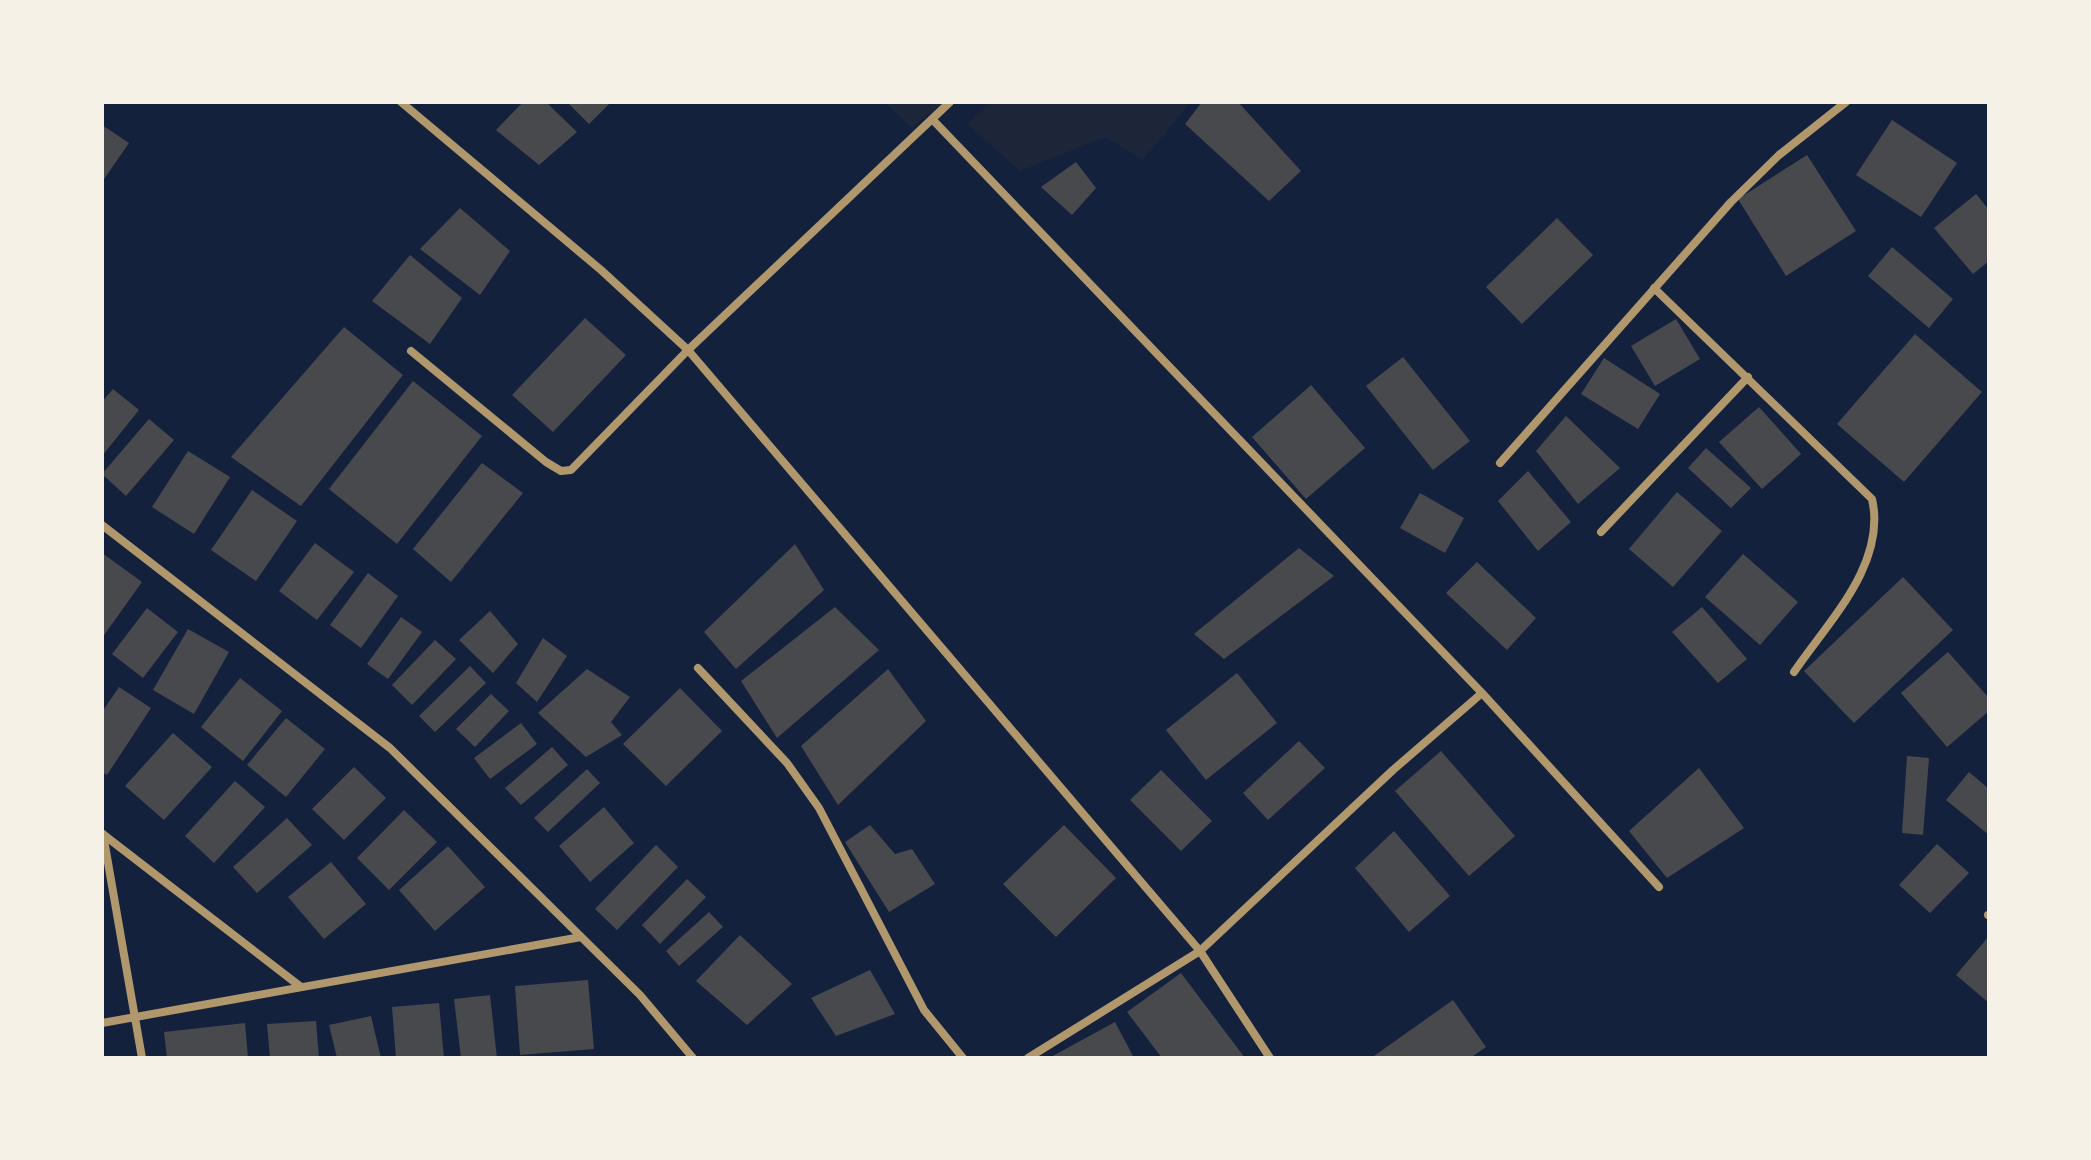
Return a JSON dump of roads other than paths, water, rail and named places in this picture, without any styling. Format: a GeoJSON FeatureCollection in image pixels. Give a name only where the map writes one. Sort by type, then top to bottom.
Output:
{"type":"FeatureCollection","features":[{"type":"Feature","properties":{"kind":"street"},"geometry":{"type":"LineString","coordinates":[[401,102],[601,270],[688,350],[1200,951],[1270,1058]]}},
{"type":"Feature","properties":{"kind":"street"},"geometry":{"type":"LineString","coordinates":[[411,351],[546,462],[566,471],[579,463],[688,350],[950,102]]}},
{"type":"Feature","properties":{"kind":"street"},"geometry":{"type":"LineString","coordinates":[[1500,463],[1731,202],[1779,155],[1846,102]]}},
{"type":"Feature","properties":{"kind":"street"},"geometry":{"type":"LineString","coordinates":[[932,119],[1482,693],[1659,887]]}},
{"type":"Feature","properties":{"kind":"street"},"geometry":{"type":"LineString","coordinates":[[1654,288],[1872,499],[1877,521],[1874,537],[1855,584],[1794,672]]}},
{"type":"Feature","properties":{"kind":"street"},"geometry":{"type":"LineString","coordinates":[[1601,532],[1748,377]]}},
{"type":"Feature","properties":{"kind":"street"},"geometry":{"type":"LineString","coordinates":[[102,525],[360,722],[427,782],[669,1025],[693,1058]]}},
{"type":"Feature","properties":{"kind":"street"},"geometry":{"type":"LineString","coordinates":[[698,668],[787,763],[812,798],[924,1010],[963,1058]]}},
{"type":"Feature","properties":{"kind":"street"},"geometry":{"type":"LineString","coordinates":[[1028,1058],[1200,951],[1393,770],[1482,693]]}},
{"type":"Feature","properties":{"kind":"street"},"geometry":{"type":"LineString","coordinates":[[103,834],[301,987]]}},
{"type":"Feature","properties":{"kind":"street"},"geometry":{"type":"LineString","coordinates":[[103,834],[142,1058]]}},
{"type":"Feature","properties":{"kind":"street"},"geometry":{"type":"LineString","coordinates":[[102,1023],[581,937]]}}]}
